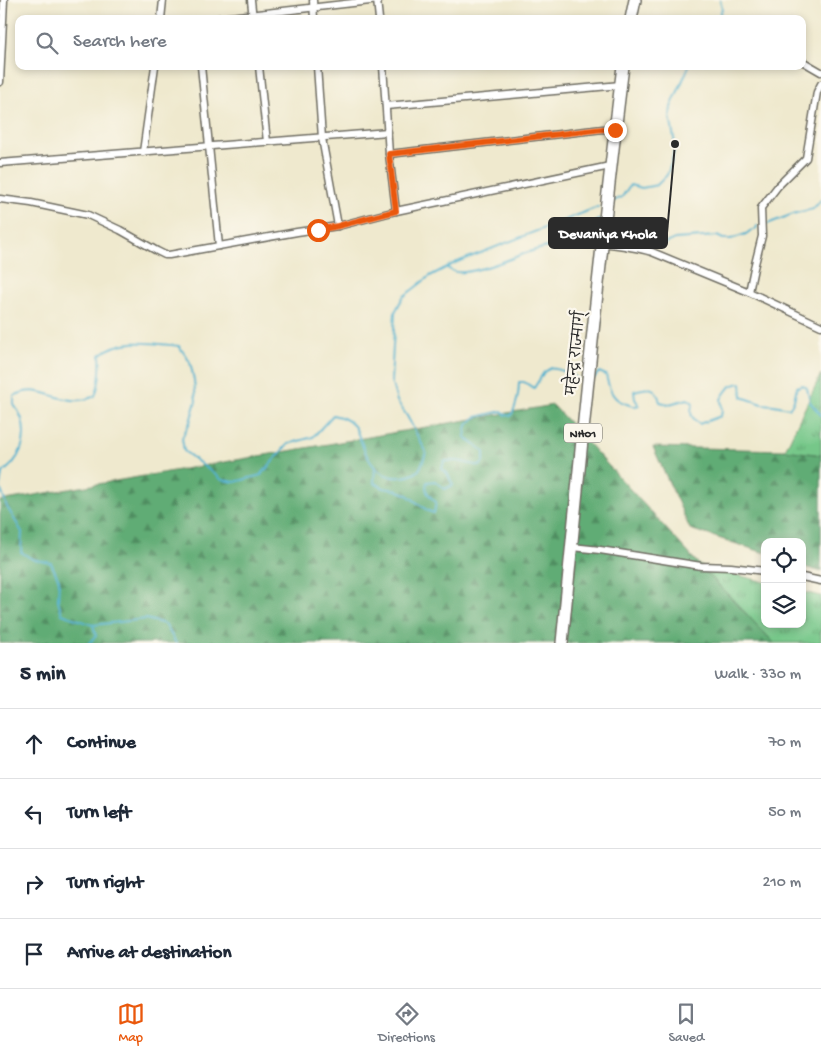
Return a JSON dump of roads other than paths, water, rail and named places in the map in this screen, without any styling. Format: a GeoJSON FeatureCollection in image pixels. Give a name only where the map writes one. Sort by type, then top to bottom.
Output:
{"type":"FeatureCollection","features":[{"type":"Feature","properties":{"kind":"highway"},"geometry":{"type":"LineString","coordinates":[[632,15],[634,0]]}},
{"type":"Feature","properties":{"kind":"highway","name":"महेन्द्र राज्मार्ग्"},"geometry":{"type":"LineString","coordinates":[[562,643],[607,190],[623,70]]}},
{"type":"Feature","properties":{"kind":"street"},"geometry":{"type":"LineString","coordinates":[[0,82],[4,0]]}},
{"type":"Feature","properties":{"kind":"street"},"geometry":{"type":"LineString","coordinates":[[161,15],[163,0]]}},
{"type":"Feature","properties":{"kind":"street"},"geometry":{"type":"LineString","coordinates":[[251,0],[253,15]]}},
{"type":"Feature","properties":{"kind":"street"},"geometry":{"type":"LineString","coordinates":[[313,0],[314,15]]}},
{"type":"Feature","properties":{"kind":"street"},"geometry":{"type":"LineString","coordinates":[[267,15],[378,0],[379,15]]}},
{"type":"Feature","properties":{"kind":"street"},"geometry":{"type":"LineString","coordinates":[[806,63],[821,72]]}},
{"type":"Feature","properties":{"kind":"street"},"geometry":{"type":"LineString","coordinates":[[143,152],[154,70]]}},
{"type":"Feature","properties":{"kind":"street"},"geometry":{"type":"LineString","coordinates":[[201,70],[219,246]]}},
{"type":"Feature","properties":{"kind":"street"},"geometry":{"type":"LineString","coordinates":[[259,70],[267,142]]}},
{"type":"Feature","properties":{"kind":"street"},"geometry":{"type":"LineString","coordinates":[[317,70],[322,138],[338,226]]}},
{"type":"Feature","properties":{"kind":"street"},"geometry":{"type":"LineString","coordinates":[[384,70],[389,154],[396,211]]}},
{"type":"Feature","properties":{"kind":"street"},"geometry":{"type":"LineString","coordinates":[[750,292],[762,236],[761,208],[778,186],[806,158],[817,92],[821,84]]}},
{"type":"Feature","properties":{"kind":"street"},"geometry":{"type":"LineString","coordinates":[[386,106],[621,85]]}},
{"type":"Feature","properties":{"kind":"street"},"geometry":{"type":"LineString","coordinates":[[389,154],[603,129],[615,130]]}},
{"type":"Feature","properties":{"kind":"street"},"geometry":{"type":"LineString","coordinates":[[0,163],[388,132]]}},
{"type":"Feature","properties":{"kind":"street"},"geometry":{"type":"LineString","coordinates":[[0,199],[88,215],[120,230],[157,251],[169,255],[338,226],[396,211],[610,166]]}},
{"type":"Feature","properties":{"kind":"street"},"geometry":{"type":"LineString","coordinates":[[602,243],[624,245],[652,252],[750,292],[821,326]]}},
{"type":"Feature","properties":{"kind":"street"},"geometry":{"type":"LineString","coordinates":[[572,547],[701,566],[731,566],[761,570]]}},
{"type":"Feature","properties":{"kind":"street"},"geometry":{"type":"LineString","coordinates":[[806,578],[821,581]]}},
{"type":"Feature","properties":{"kind":"waterway"},"geometry":{"type":"LineString","coordinates":[[720,0],[722,8],[720,15]]}},
{"type":"Feature","properties":{"kind":"waterway"},"geometry":{"type":"LineString","coordinates":[[611,202],[622,197],[630,185],[642,188],[657,185],[667,175],[675,144],[670,116],[671,107],[687,70]]}},
{"type":"Feature","properties":{"kind":"waterway"},"geometry":{"type":"LineString","coordinates":[[767,224],[813,209],[821,200]]}},
{"type":"Feature","properties":{"kind":"waterway"},"geometry":{"type":"LineString","coordinates":[[0,474],[13,463],[18,456],[23,442],[24,426],[19,412],[14,405],[14,396],[29,391],[75,400],[84,400],[95,396],[100,376],[100,355],[108,349],[127,343],[179,346],[190,362],[196,401],[190,422],[182,438],[184,451],[222,480],[235,482],[261,475],[288,444],[313,437],[333,415],[342,417],[351,423],[370,461],[380,472],[393,477],[413,474],[419,470],[426,452],[397,401],[391,381],[395,312],[403,297],[430,276],[455,263],[598,207]]}},
{"type":"Feature","properties":{"kind":"waterway"},"geometry":{"type":"LineString","coordinates":[[447,268],[460,272],[484,268],[555,245],[562,239],[568,228],[591,227],[598,220],[601,220]]}},
{"type":"Feature","properties":{"kind":"waterway"},"geometry":{"type":"LineString","coordinates":[[610,224],[612,227],[637,237],[649,238],[657,236],[664,244],[675,239],[717,236],[723,239],[731,239],[746,234],[756,229],[757,226]]}},
{"type":"Feature","properties":{"kind":"waterway"},"geometry":{"type":"LineString","coordinates":[[375,467],[374,483],[406,494],[428,511],[434,513],[436,502],[428,493],[426,488],[427,482],[435,481],[445,489],[453,485],[447,473],[442,469],[444,461],[458,461],[480,466],[484,461],[484,452],[465,437],[467,425],[476,417],[502,411],[506,415],[511,416],[515,408],[519,382],[524,382],[534,388],[544,372],[551,368],[566,372],[578,379]]}},
{"type":"Feature","properties":{"kind":"waterway"},"geometry":{"type":"LineString","coordinates":[[594,378],[599,372],[606,375],[610,389],[615,397],[632,406],[639,405],[635,399],[634,391],[648,388],[654,390],[660,402],[669,404],[688,399],[693,403],[691,415],[699,424],[721,416],[721,399],[731,386],[741,383],[742,397],[762,404],[789,408],[794,401],[797,387],[803,385],[807,388],[810,402],[821,415]]}},
{"type":"Feature","properties":{"kind":"waterway"},"geometry":{"type":"LineString","coordinates":[[0,486],[2,474]]}},
{"type":"Feature","properties":{"kind":"waterway"},"geometry":{"type":"LineString","coordinates":[[0,487],[7,507],[22,532],[21,552],[32,559],[51,563],[59,580],[58,600],[62,614],[93,625],[96,636],[89,643]]}},
{"type":"Feature","properties":{"kind":"waterway"},"geometry":{"type":"LineString","coordinates":[[93,625],[146,619],[165,624],[176,643]]}},
{"type":"Feature","properties":{"kind":"place","name":"Devaniya Khola"},"geometry":{"type":"Point","coordinates":[675,144]}}]}
